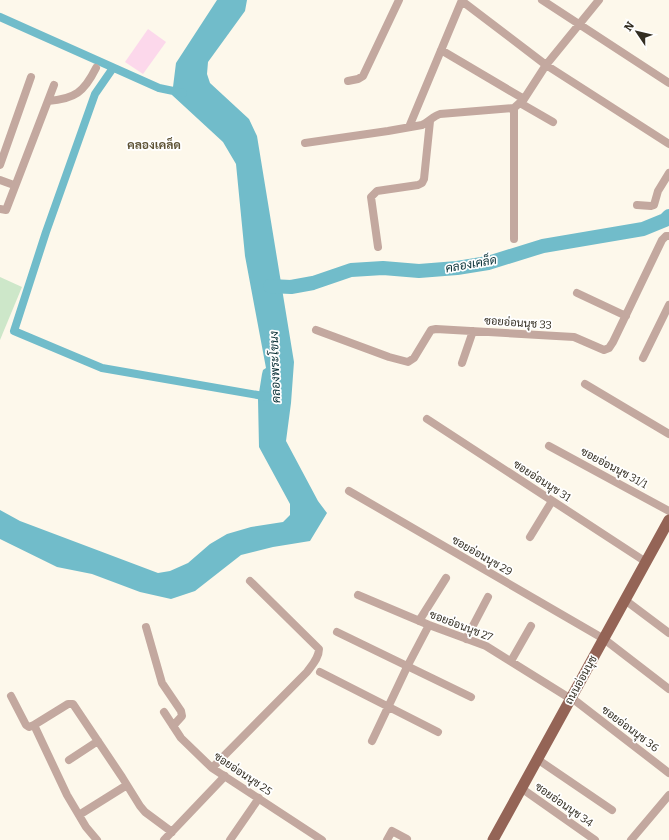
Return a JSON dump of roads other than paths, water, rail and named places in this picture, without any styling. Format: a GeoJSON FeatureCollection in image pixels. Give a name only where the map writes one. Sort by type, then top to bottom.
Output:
{"type":"FeatureCollection","features":[{"type":"Feature","properties":{"kind":"main road","name":"ถนนอ่อนนุช"},"geometry":{"type":"LineString","coordinates":[[628,603],[646,562],[669,520]]}},
{"type":"Feature","properties":{"kind":"main road","name":"ถนนอ่อนนุช"},"geometry":{"type":"LineString","coordinates":[[493,840],[524,790],[628,603],[669,535]]}},
{"type":"Feature","properties":{"kind":"main road","name":"ถนนอ่อนนุช"},"geometry":{"type":"LineString","coordinates":[[501,840],[524,790]]}},
{"type":"Feature","properties":{"kind":"street"},"geometry":{"type":"LineString","coordinates":[[348,81],[358,79],[363,76],[399,0]]}},
{"type":"Feature","properties":{"kind":"street"},"geometry":{"type":"LineString","coordinates":[[542,0],[669,84]]}},
{"type":"Feature","properties":{"kind":"street"},"geometry":{"type":"LineString","coordinates":[[514,239],[520,104],[546,65],[599,0]]}},
{"type":"Feature","properties":{"kind":"street"},"geometry":{"type":"LineString","coordinates":[[409,126],[462,1],[546,65],[669,144]]}},
{"type":"Feature","properties":{"kind":"street"},"geometry":{"type":"LineString","coordinates":[[441,50],[520,104],[553,122]]}},
{"type":"Feature","properties":{"kind":"street"},"geometry":{"type":"LineString","coordinates":[[48,101],[61,100],[71,97],[83,89],[96,68]]}},
{"type":"Feature","properties":{"kind":"street"},"geometry":{"type":"LineString","coordinates":[[0,164],[31,77]]}},
{"type":"Feature","properties":{"kind":"street"},"geometry":{"type":"LineString","coordinates":[[0,209],[6,210],[54,85]]}},
{"type":"Feature","properties":{"kind":"street"},"geometry":{"type":"LineString","coordinates":[[305,143],[422,125],[430,121],[434,116],[440,114],[520,104]]}},
{"type":"Feature","properties":{"kind":"street"},"geometry":{"type":"LineString","coordinates":[[378,247],[371,197],[377,191],[418,185],[422,183],[424,179],[430,121]]}},
{"type":"Feature","properties":{"kind":"street"},"geometry":{"type":"LineString","coordinates":[[638,205],[654,205],[658,191],[669,173]]}},
{"type":"Feature","properties":{"kind":"street"},"geometry":{"type":"LineString","coordinates":[[0,180],[12,184]]}},
{"type":"Feature","properties":{"kind":"street","name":"ซอยอ่อนนุช 33"},"geometry":{"type":"LineString","coordinates":[[316,330],[389,357],[408,362],[414,358],[431,330],[436,329],[574,337],[604,350],[609,348],[614,342],[662,240],[666,236],[669,236]]}},
{"type":"Feature","properties":{"kind":"street"},"geometry":{"type":"LineString","coordinates":[[577,294],[626,316]]}},
{"type":"Feature","properties":{"kind":"street"},"geometry":{"type":"LineString","coordinates":[[643,358],[669,305]]}},
{"type":"Feature","properties":{"kind":"street"},"geometry":{"type":"LineString","coordinates":[[462,362],[473,331]]}},
{"type":"Feature","properties":{"kind":"street"},"geometry":{"type":"LineString","coordinates":[[585,384],[669,434]]}},
{"type":"Feature","properties":{"kind":"street","name":"ซอยอ่อนนุช 31"},"geometry":{"type":"LineString","coordinates":[[427,419],[646,562]]}},
{"type":"Feature","properties":{"kind":"street","name":"ซอยอ่อนนุช 31/1"},"geometry":{"type":"LineString","coordinates":[[549,446],[669,511]]}},
{"type":"Feature","properties":{"kind":"street","name":"ซอยอ่อนนุช 29"},"geometry":{"type":"LineString","coordinates":[[349,491],[607,641],[669,689]]}},
{"type":"Feature","properties":{"kind":"street"},"geometry":{"type":"LineString","coordinates":[[530,537],[552,501]]}},
{"type":"Feature","properties":{"kind":"street"},"geometry":{"type":"LineString","coordinates":[[418,621],[446,578]]}},
{"type":"Feature","properties":{"kind":"street"},"geometry":{"type":"LineString","coordinates":[[212,768],[307,672],[316,661],[319,654],[319,649],[250,581]]}},
{"type":"Feature","properties":{"kind":"street","name":"ซอยอ่อนนุช 27"},"geometry":{"type":"LineString","coordinates":[[358,595],[418,621],[486,646],[574,700]]}},
{"type":"Feature","properties":{"kind":"street"},"geometry":{"type":"LineString","coordinates":[[466,639],[488,597]]}},
{"type":"Feature","properties":{"kind":"street"},"geometry":{"type":"LineString","coordinates":[[628,603],[669,633]]}},
{"type":"Feature","properties":{"kind":"street"},"geometry":{"type":"LineString","coordinates":[[372,742],[408,665],[429,625]]}},
{"type":"Feature","properties":{"kind":"street"},"geometry":{"type":"LineString","coordinates":[[511,661],[531,626]]}},
{"type":"Feature","properties":{"kind":"street"},"geometry":{"type":"LineString","coordinates":[[146,627],[162,683],[181,711],[182,716],[173,726]]}},
{"type":"Feature","properties":{"kind":"street"},"geometry":{"type":"LineString","coordinates":[[337,632],[470,696]]}},
{"type":"Feature","properties":{"kind":"street"},"geometry":{"type":"LineString","coordinates":[[320,672],[438,732]]}},
{"type":"Feature","properties":{"kind":"street"},"geometry":{"type":"LineString","coordinates":[[11,696],[26,725],[29,727],[68,704],[71,704],[98,741],[145,812],[172,832]]}},
{"type":"Feature","properties":{"kind":"street","name":"ซอยอ่อนนุช 36"},"geometry":{"type":"LineString","coordinates":[[574,700],[669,773]]}},
{"type":"Feature","properties":{"kind":"street","name":"ซอยอ่อนนุช 25"},"geometry":{"type":"LineString","coordinates":[[164,712],[181,738],[212,768],[319,839]]}},
{"type":"Feature","properties":{"kind":"street"},"geometry":{"type":"LineString","coordinates":[[34,725],[67,795],[86,827],[97,840]]}},
{"type":"Feature","properties":{"kind":"street"},"geometry":{"type":"LineString","coordinates":[[69,760],[98,741]]}},
{"type":"Feature","properties":{"kind":"street"},"geometry":{"type":"LineString","coordinates":[[540,761],[612,810]]}},
{"type":"Feature","properties":{"kind":"street"},"geometry":{"type":"LineString","coordinates":[[164,840],[225,776]]}},
{"type":"Feature","properties":{"kind":"street"},"geometry":{"type":"LineString","coordinates":[[79,815],[127,785]]}},
{"type":"Feature","properties":{"kind":"street","name":"ซอยอ่อนนุช 34"},"geometry":{"type":"LineString","coordinates":[[524,790],[595,840]]}},
{"type":"Feature","properties":{"kind":"street"},"geometry":{"type":"LineString","coordinates":[[631,840],[669,795]]}},
{"type":"Feature","properties":{"kind":"street"},"geometry":{"type":"LineString","coordinates":[[230,840],[259,798]]}},
{"type":"Feature","properties":{"kind":"street"},"geometry":{"type":"LineString","coordinates":[[388,840],[392,831],[407,839]]}},
{"type":"Feature","properties":{"kind":"water","name":"คลองพระโขนง"},"geometry":{"type":"Polygon","coordinates":[[[217,0],[247,0],[245,11],[208,62],[207,74],[210,83],[249,119],[257,136],[294,362],[286,441],[318,501],[327,513],[310,541],[273,547],[241,555],[195,591],[171,599],[140,592],[92,574],[57,567],[0,539],[0,510],[20,521],[158,573],[170,571],[188,563],[210,544],[227,534],[251,527],[283,522],[290,515],[290,504],[259,447],[258,399],[263,370],[266,368],[245,256],[236,164],[223,142],[172,95],[176,63],[217,0]]]}},
{"type":"Feature","properties":{"kind":"waterway"},"geometry":{"type":"LineString","coordinates":[[0,17],[159,88],[183,93]]}},
{"type":"Feature","properties":{"kind":"waterway","name":"คลองพระโขนง"},"geometry":{"type":"LineString","coordinates":[[113,68],[95,94],[46,232],[14,331],[102,368],[269,397]]}},
{"type":"Feature","properties":{"kind":"waterway","name":"คลองเคล็ด"},"geometry":{"type":"LineString","coordinates":[[270,286],[291,287],[313,283],[351,270],[383,268],[419,271],[457,268],[488,263],[543,246],[643,229],[665,220],[669,216]]}},
{"type":"Feature","properties":{"kind":"district","name":"คลองเคล็ด"},"geometry":{"type":"Point","coordinates":[154,145]}}]}
